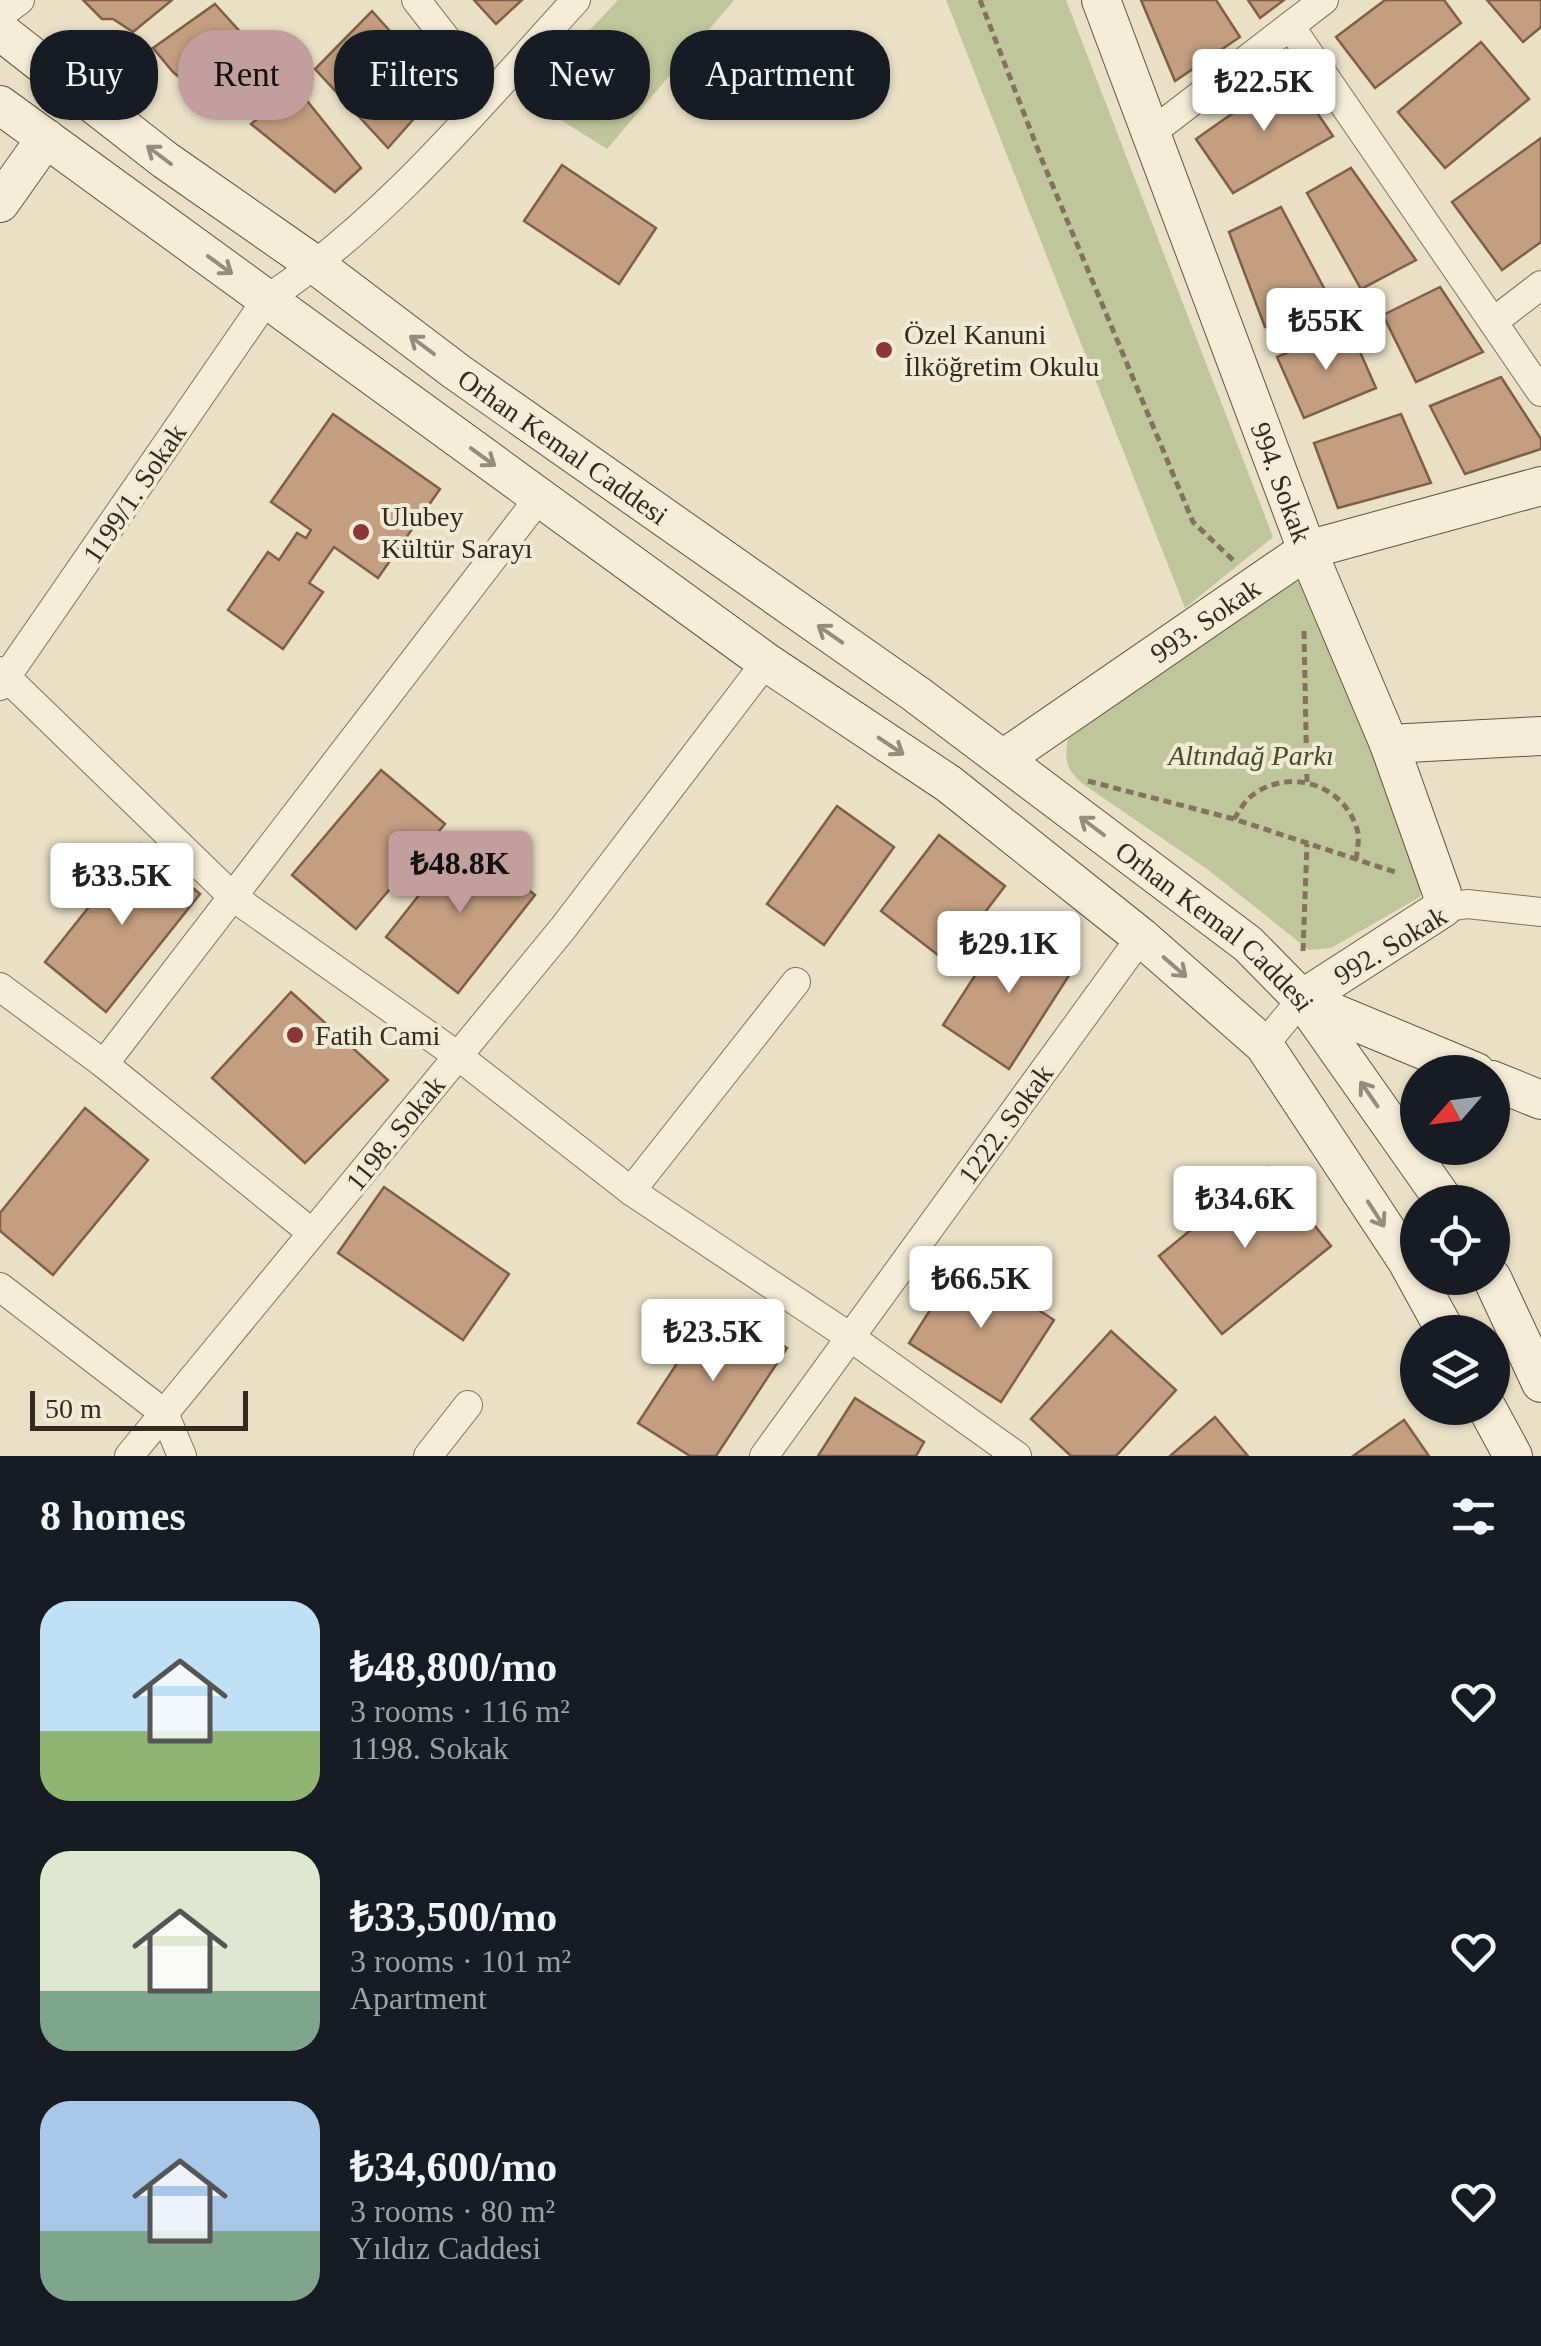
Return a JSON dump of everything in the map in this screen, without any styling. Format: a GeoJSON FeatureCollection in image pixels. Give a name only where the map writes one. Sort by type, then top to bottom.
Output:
{"type":"FeatureCollection","features":[{"type":"Feature","properties":{"kind":"main road","name":"994. Sokak"},"geometry":{"type":"LineString","coordinates":[[1102,0],[1307,550],[1389,744],[1441,897]]}},
{"type":"Feature","properties":{"kind":"main road","name":"Orhan Kemal Caddesi"},"geometry":{"type":"LineString","coordinates":[[0,31],[166,160],[317,266],[457,372],[916,694],[1248,944],[1302,999]]}},
{"type":"Feature","properties":{"kind":"main road","name":"Orhan Kemal Caddesi"},"geometry":{"type":"LineString","coordinates":[[0,105],[766,662],[949,784],[1141,937],[1264,1045]]}},
{"type":"Feature","properties":{"kind":"main road"},"geometry":{"type":"LineString","coordinates":[[0,202],[46,138]]}},
{"type":"Feature","properties":{"kind":"main road","name":"993. Sokak"},"geometry":{"type":"LineString","coordinates":[[1003,759],[1307,550],[1541,486]]}},
{"type":"Feature","properties":{"kind":"main road"},"geometry":{"type":"LineString","coordinates":[[1389,744],[1541,736]]}},
{"type":"Feature","properties":{"kind":"main road","name":"992. Sokak"},"geometry":{"type":"LineString","coordinates":[[1302,999],[1441,897]]}},
{"type":"Feature","properties":{"kind":"main road"},"geometry":{"type":"LineString","coordinates":[[1302,999],[1435,1055]]}},
{"type":"Feature","properties":{"kind":"main road"},"geometry":{"type":"LineString","coordinates":[[1302,999],[1433,1185]]}},
{"type":"Feature","properties":{"kind":"main road"},"geometry":{"type":"LineString","coordinates":[[1264,1045],[1407,1261],[1437,1315]]}},
{"type":"Feature","properties":{"kind":"main road"},"geometry":{"type":"LineString","coordinates":[[1510,1087],[1541,1100]]}},
{"type":"Feature","properties":{"kind":"main road"},"geometry":{"type":"LineString","coordinates":[[1500,1295],[1541,1383]]}},
{"type":"Feature","properties":{"kind":"main road"},"geometry":{"type":"LineString","coordinates":[[1496,1425],[1513,1456]]}},
{"type":"Feature","properties":{"kind":"street"},"geometry":{"type":"LineString","coordinates":[[0,15],[20,0]]}},
{"type":"Feature","properties":{"kind":"street"},"geometry":{"type":"LineString","coordinates":[[416,0],[439,30]]}},
{"type":"Feature","properties":{"kind":"street"},"geometry":{"type":"LineString","coordinates":[[494,91],[576,0]]}},
{"type":"Feature","properties":{"kind":"street"},"geometry":{"type":"LineString","coordinates":[[1151,133],[1324,0]]}},
{"type":"Feature","properties":{"kind":"street"},"geometry":{"type":"LineString","coordinates":[[1290,26],[1541,392]]}},
{"type":"Feature","properties":{"kind":"street"},"geometry":{"type":"LineString","coordinates":[[266,299],[317,266],[401,188],[466,120]]}},
{"type":"Feature","properties":{"kind":"street"},"geometry":{"type":"LineString","coordinates":[[1492,322],[1541,285]]}},
{"type":"Feature","properties":{"kind":"street","name":"1199/1. Sokak"},"geometry":{"type":"LineString","coordinates":[[3,678],[266,299]]}},
{"type":"Feature","properties":{"kind":"street"},"geometry":{"type":"LineString","coordinates":[[104,1064],[539,498]]}},
{"type":"Feature","properties":{"kind":"street","name":"1198. Sokak"},"geometry":{"type":"LineString","coordinates":[[129,1456],[564,927],[766,662]]}},
{"type":"Feature","properties":{"kind":"street"},"geometry":{"type":"LineString","coordinates":[[3,678],[233,897],[458,1056],[631,1191],[1017,1456]]}},
{"type":"Feature","properties":{"kind":"street","name":"992. Sokak"},"geometry":{"type":"LineString","coordinates":[[1441,897],[1467,904],[1541,912]]}},
{"type":"Feature","properties":{"kind":"street","name":"1222. Sokak"},"geometry":{"type":"LineString","coordinates":[[764,1456],[1141,937]]}},
{"type":"Feature","properties":{"kind":"street"},"geometry":{"type":"LineString","coordinates":[[631,1191],[796,982]]}},
{"type":"Feature","properties":{"kind":"street"},"geometry":{"type":"LineString","coordinates":[[0,986],[104,1064],[312,1233]]}},
{"type":"Feature","properties":{"kind":"street","name":"Orhan Kemal Caddesi"},"geometry":{"type":"LineString","coordinates":[[1264,1045],[1302,999]]}},
{"type":"Feature","properties":{"kind":"street"},"geometry":{"type":"LineString","coordinates":[[0,1287],[164,1413],[182,1456]]}},
{"type":"Feature","properties":{"kind":"street"},"geometry":{"type":"LineString","coordinates":[[428,1456],[468,1406]]}},
{"type":"Feature","properties":{"kind":"path"},"geometry":{"type":"LineString","coordinates":[[980,0],[1192,522],[1238,565]]}},
{"type":"Feature","properties":{"kind":"path"},"geometry":{"type":"LineString","coordinates":[[1304,618],[1307,783]]}},
{"type":"Feature","properties":{"kind":"path"},"geometry":{"type":"LineString","coordinates":[[1080,779],[1234,818],[1356,860],[1441,897]]}},
{"type":"Feature","properties":{"kind":"path"},"geometry":{"type":"LineString","coordinates":[[1234,818],[1248,799],[1272,784],[1290,780],[1320,786],[1342,801],[1358,830],[1356,860]]}},
{"type":"Feature","properties":{"kind":"path"},"geometry":{"type":"LineString","coordinates":[[1302,999],[1307,844]]}},
{"type":"Feature","properties":{"kind":"green space"},"geometry":{"type":"Polygon","coordinates":[[[618,0],[734,0],[708,30],[670,30],[670,75],[650,99],[650,30],[590,30],[618,0]]]}},
{"type":"Feature","properties":{"kind":"green space"},"geometry":{"type":"Polygon","coordinates":[[[946,0],[1066,0],[1273,537],[1185,608],[946,0]]]}},
{"type":"Feature","properties":{"kind":"green space"},"geometry":{"type":"Polygon","coordinates":[[[561,120],[632,120],[607,149],[561,120]]]}},
{"type":"Feature","properties":{"kind":"green space","name":"Altındağ Parkı"},"geometry":{"type":"Polygon","coordinates":[[[1303,581],[1423,868],[1420,897],[1331,948],[1309,950],[1207,869],[1083,784],[1070,769],[1066,753],[1068,739],[1281,583],[1303,581]]]}},
{"type":"Feature","properties":{"kind":"building"},"geometry":{"type":"Polygon","coordinates":[[[83,0],[172,0],[135,30],[113,19],[102,19],[83,0]]]}},
{"type":"Feature","properties":{"kind":"building"},"geometry":{"type":"Polygon","coordinates":[[[474,0],[522,0],[496,24],[474,0]]]}},
{"type":"Feature","properties":{"kind":"building"},"geometry":{"type":"Polygon","coordinates":[[[1141,0],[1216,0],[1240,37],[1175,81],[1141,0]]]}},
{"type":"Feature","properties":{"kind":"building"},"geometry":{"type":"Polygon","coordinates":[[[1248,0],[1284,0],[1260,18],[1248,0]]]}},
{"type":"Feature","properties":{"kind":"building"},"geometry":{"type":"Polygon","coordinates":[[[1385,0],[1444,0],[1461,23],[1375,88],[1336,37],[1385,0]]]}},
{"type":"Feature","properties":{"kind":"building"},"geometry":{"type":"Polygon","coordinates":[[[1487,0],[1541,0],[1541,27],[1523,42],[1487,0]]]}},
{"type":"Feature","properties":{"kind":"building"},"geometry":{"type":"Polygon","coordinates":[[[215,4],[239,30],[178,30],[215,4]]]}},
{"type":"Feature","properties":{"kind":"building"},"geometry":{"type":"Polygon","coordinates":[[[372,11],[389,30],[353,30],[372,11]]]}},
{"type":"Feature","properties":{"kind":"building"},"geometry":{"type":"Polygon","coordinates":[[[178,30],[178,76],[158,54],[158,44],[178,30]]]}},
{"type":"Feature","properties":{"kind":"building"},"geometry":{"type":"Polygon","coordinates":[[[1481,42],[1529,99],[1445,168],[1398,112],[1481,42]]]}},
{"type":"Feature","properties":{"kind":"building"},"geometry":{"type":"Polygon","coordinates":[[[334,50],[334,90],[315,69],[334,50]]]}},
{"type":"Feature","properties":{"kind":"building"},"geometry":{"type":"Polygon","coordinates":[[[1290,73],[1333,136],[1233,193],[1196,139],[1290,73]]]}},
{"type":"Feature","properties":{"kind":"building"},"geometry":{"type":"Polygon","coordinates":[[[314,109],[361,168],[335,192],[251,124],[256,120],[314,120],[314,109]]]}},
{"type":"Feature","properties":{"kind":"building"},"geometry":{"type":"Polygon","coordinates":[[[362,120],[413,120],[388,148],[362,120]]]}},
{"type":"Feature","properties":{"kind":"building"},"geometry":{"type":"Polygon","coordinates":[[[1541,138],[1541,242],[1502,270],[1452,202],[1541,138]]]}},
{"type":"Feature","properties":{"kind":"building"},"geometry":{"type":"Polygon","coordinates":[[[562,165],[656,228],[619,284],[524,221],[562,165]]]}},
{"type":"Feature","properties":{"kind":"building"},"geometry":{"type":"Polygon","coordinates":[[[1351,168],[1416,260],[1361,289],[1307,193],[1351,168]]]}},
{"type":"Feature","properties":{"kind":"building"},"geometry":{"type":"Polygon","coordinates":[[[1281,207],[1333,305],[1265,327],[1229,232],[1281,207]]]}},
{"type":"Feature","properties":{"kind":"building"},"geometry":{"type":"Polygon","coordinates":[[[1440,287],[1483,352],[1416,382],[1383,315],[1440,287]]]}},
{"type":"Feature","properties":{"kind":"building"},"geometry":{"type":"Polygon","coordinates":[[[1349,327],[1376,388],[1304,418],[1277,357],[1349,327]]]}},
{"type":"Feature","properties":{"kind":"building"},"geometry":{"type":"Polygon","coordinates":[[[1501,377],[1541,439],[1541,449],[1465,474],[1430,406],[1501,377]]]}},
{"type":"Feature","properties":{"kind":"building","name":"Ulubey Kültür Sarayı"},"geometry":{"type":"Polygon","coordinates":[[[333,414],[440,489],[378,578],[334,547],[309,583],[323,592],[283,649],[228,610],[268,552],[279,560],[297,533],[306,538],[311,530],[271,502],[333,414]]]}},
{"type":"Feature","properties":{"kind":"building"},"geometry":{"type":"Polygon","coordinates":[[[1401,414],[1431,483],[1338,508],[1314,443],[1401,414]]]}},
{"type":"Feature","properties":{"kind":"building"},"geometry":{"type":"Polygon","coordinates":[[[381,770],[445,824],[356,929],[292,875],[381,770]]]}},
{"type":"Feature","properties":{"kind":"building"},"geometry":{"type":"Polygon","coordinates":[[[837,806],[894,847],[824,945],[767,904],[837,806]]]}},
{"type":"Feature","properties":{"kind":"building"},"geometry":{"type":"Polygon","coordinates":[[[939,835],[1005,886],[947,962],[881,911],[939,835]]]}},
{"type":"Feature","properties":{"kind":"building"},"geometry":{"type":"Polygon","coordinates":[[[463,839],[535,895],[458,993],[386,937],[463,839]]]}},
{"type":"Feature","properties":{"kind":"building"},"geometry":{"type":"Polygon","coordinates":[[[139,844],[200,894],[106,1012],[45,962],[139,844]]]}},
{"type":"Feature","properties":{"kind":"building"},"geometry":{"type":"Polygon","coordinates":[[[1009,923],[1075,966],[1009,1069],[943,1025],[1009,923]]]}},
{"type":"Feature","properties":{"kind":"building","name":"Fatih Cami"},"geometry":{"type":"Polygon","coordinates":[[[291,992],[388,1080],[305,1163],[212,1078],[291,992]]]}},
{"type":"Feature","properties":{"kind":"building"},"geometry":{"type":"Polygon","coordinates":[[[85,1108],[148,1160],[53,1275],[0,1231],[0,1213],[85,1108]]]}},
{"type":"Feature","properties":{"kind":"building"},"geometry":{"type":"Polygon","coordinates":[[[1268,1167],[1331,1246],[1222,1334],[1159,1256],[1268,1167]]]}},
{"type":"Feature","properties":{"kind":"building"},"geometry":{"type":"Polygon","coordinates":[[[384,1187],[509,1274],[463,1340],[338,1253],[384,1187]]]}},
{"type":"Feature","properties":{"kind":"building"},"geometry":{"type":"Polygon","coordinates":[[[962,1260],[1054,1320],[1001,1402],[909,1343],[962,1260]]]}},
{"type":"Feature","properties":{"kind":"building"},"geometry":{"type":"Polygon","coordinates":[[[717,1302],[787,1348],[716,1456],[690,1456],[638,1423],[717,1302]]]}},
{"type":"Feature","properties":{"kind":"building"},"geometry":{"type":"Polygon","coordinates":[[[1111,1331],[1176,1390],[1116,1456],[1071,1456],[1031,1419],[1111,1331]]]}},
{"type":"Feature","properties":{"kind":"building"},"geometry":{"type":"Polygon","coordinates":[[[855,1398],[924,1442],[916,1456],[818,1456],[855,1398]]]}},
{"type":"Feature","properties":{"kind":"building"},"geometry":{"type":"Polygon","coordinates":[[[1215,1417],[1248,1456],[1170,1456],[1215,1417]]]}},
{"type":"Feature","properties":{"kind":"building"},"geometry":{"type":"Polygon","coordinates":[[[1400,1423],[1407,1425],[1429,1456],[1353,1456],[1400,1423]]]}},
{"type":"Feature","properties":{"kind":"place","name":"Özel Kanuni İlköğretim Okulu"},"geometry":{"type":"Point","coordinates":[884,350]}},
{"type":"Feature","properties":{"kind":"place","name":"Ulubey Kültür Sarayı"},"geometry":{"type":"Point","coordinates":[361,532]}},
{"type":"Feature","properties":{"kind":"place","name":"Fatih Cami"},"geometry":{"type":"Point","coordinates":[295,1035]}}]}
